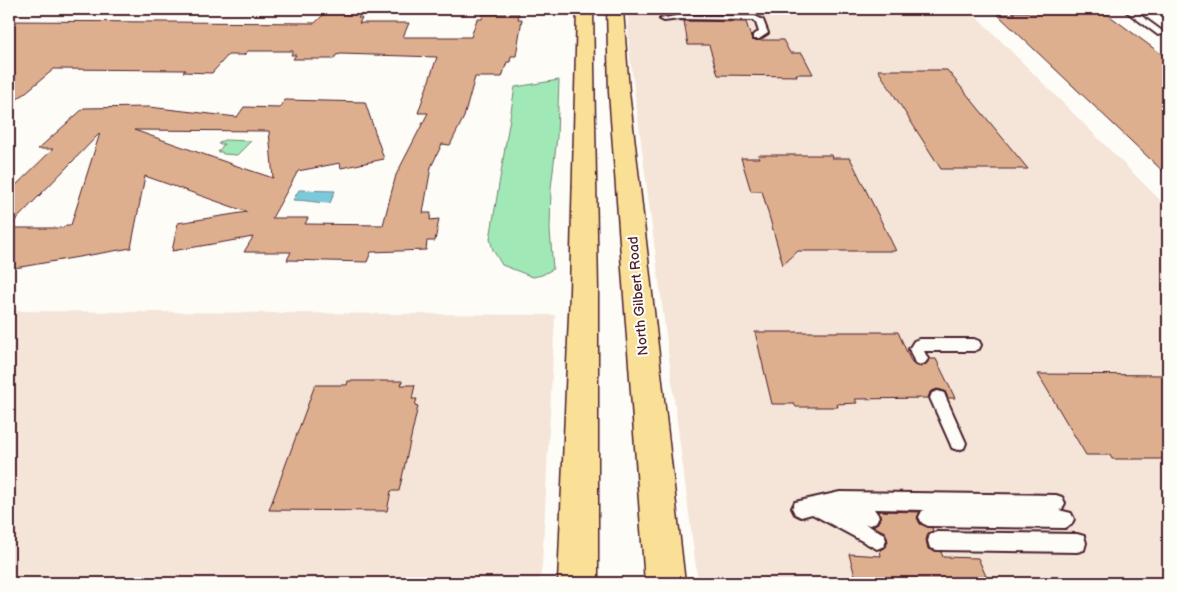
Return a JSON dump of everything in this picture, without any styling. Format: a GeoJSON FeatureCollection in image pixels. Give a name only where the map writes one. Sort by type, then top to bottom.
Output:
{"type":"FeatureCollection","features":[{"type":"Feature","properties":{"kind":"main road"},"geometry":{"type":"LineString","coordinates":[[578,583],[584,291],[585,9]]}},
{"type":"Feature","properties":{"kind":"main road","name":"North Gilbert Road"},"geometry":{"type":"LineString","coordinates":[[615,9],[620,92],[665,583]]}},
{"type":"Feature","properties":{"kind":"main road"},"geometry":{"type":"LineString","coordinates":[[585,47],[596,49],[599,52],[601,57],[601,82],[606,88],[620,92]]}},
{"type":"Feature","properties":{"kind":"lane"},"geometry":{"type":"LineString","coordinates":[[1127,9],[1161,33]]}},
{"type":"Feature","properties":{"kind":"lane"},"geometry":{"type":"LineString","coordinates":[[664,19],[680,17],[755,18],[760,22],[764,33],[756,37]]}},
{"type":"Feature","properties":{"kind":"lane"},"geometry":{"type":"LineString","coordinates":[[920,359],[916,349],[919,345],[974,345]]}},
{"type":"Feature","properties":{"kind":"lane"},"geometry":{"type":"LineString","coordinates":[[938,398],[958,443]]}},
{"type":"Feature","properties":{"kind":"lane"},"geometry":{"type":"LineString","coordinates":[[807,507],[840,500],[1056,502]]}},
{"type":"Feature","properties":{"kind":"lane"},"geometry":{"type":"LineString","coordinates":[[807,507],[870,516]]}},
{"type":"Feature","properties":{"kind":"lane"},"geometry":{"type":"LineString","coordinates":[[807,507],[877,540]]}},
{"type":"Feature","properties":{"kind":"lane"},"geometry":{"type":"LineString","coordinates":[[928,518],[1065,519]]}},
{"type":"Feature","properties":{"kind":"lane"},"geometry":{"type":"LineString","coordinates":[[937,541],[1077,543]]}},
{"type":"Feature","properties":{"kind":"shaded area"},"geometry":{"type":"Polygon","coordinates":[[[627,9],[969,9],[1168,208],[1168,583],[698,583],[629,49],[627,9]]]}},
{"type":"Feature","properties":{"kind":"shaded area"},"geometry":{"type":"Polygon","coordinates":[[[9,311],[555,315],[542,566],[539,583],[9,583],[9,311]]]}},
{"type":"Feature","properties":{"kind":"green space"},"geometry":{"type":"Polygon","coordinates":[[[559,80],[557,137],[551,188],[550,230],[553,269],[533,277],[502,265],[493,250],[490,239],[515,87],[559,80]]]}},
{"type":"Feature","properties":{"kind":"green space"},"geometry":{"type":"Polygon","coordinates":[[[224,140],[251,141],[237,155],[218,152],[224,144],[218,144],[224,140]]]}},
{"type":"Feature","properties":{"kind":"water"},"geometry":{"type":"Polygon","coordinates":[[[299,190],[335,191],[330,203],[325,203],[293,200],[299,190]]]}},
{"type":"Feature","properties":{"kind":"building"},"geometry":{"type":"Polygon","coordinates":[[[1012,12],[1107,14],[1168,59],[1168,176],[997,14],[1015,14],[1012,12]]]}},
{"type":"Feature","properties":{"kind":"building"},"geometry":{"type":"Polygon","coordinates":[[[324,14],[361,14],[358,18],[362,18],[359,23],[409,23],[403,37],[471,37],[477,19],[482,19],[483,14],[519,14],[518,19],[522,19],[516,56],[511,56],[510,62],[507,62],[502,77],[475,77],[464,117],[450,145],[442,144],[431,167],[423,213],[431,213],[430,220],[439,219],[435,241],[427,241],[426,250],[371,252],[367,262],[287,260],[291,252],[244,252],[253,237],[172,251],[178,223],[247,212],[145,176],[131,248],[9,269],[9,228],[63,228],[66,225],[71,225],[100,133],[9,227],[9,192],[53,149],[38,149],[84,108],[149,107],[237,117],[244,107],[280,108],[285,100],[365,102],[384,159],[341,168],[340,163],[298,171],[272,218],[308,218],[305,224],[383,225],[396,175],[428,113],[418,113],[437,57],[341,54],[336,55],[334,59],[293,59],[296,55],[291,55],[293,51],[248,51],[244,55],[228,55],[212,73],[183,72],[186,70],[54,69],[9,106],[9,21],[315,23],[324,14]],[[134,130],[273,178],[269,131],[134,130]]]}},
{"type":"Feature","properties":{"kind":"building"},"geometry":{"type":"Polygon","coordinates":[[[684,21],[746,22],[752,40],[783,40],[790,53],[802,53],[813,74],[796,74],[797,76],[718,75],[709,45],[688,45],[684,21]]]}},
{"type":"Feature","properties":{"kind":"building"},"geometry":{"type":"Polygon","coordinates":[[[878,70],[947,70],[1028,169],[941,169],[878,70]]]}},
{"type":"Feature","properties":{"kind":"building"},"geometry":{"type":"Polygon","coordinates":[[[758,155],[831,155],[832,158],[850,158],[896,251],[798,251],[783,265],[762,191],[751,191],[741,158],[759,158],[758,155]]]}},
{"type":"Feature","properties":{"kind":"building"},"geometry":{"type":"Polygon","coordinates":[[[755,332],[898,332],[914,365],[921,367],[930,359],[936,359],[955,398],[948,398],[945,391],[937,389],[930,392],[928,398],[855,399],[857,403],[837,404],[838,407],[796,407],[794,404],[772,404],[755,332]]]}},
{"type":"Feature","properties":{"kind":"building"},"geometry":{"type":"Polygon","coordinates":[[[1038,374],[1168,375],[1168,459],[1112,459],[1110,455],[1086,455],[1038,374]]]}},
{"type":"Feature","properties":{"kind":"building"},"geometry":{"type":"Polygon","coordinates":[[[348,381],[402,381],[401,385],[415,385],[412,399],[417,399],[415,405],[418,406],[399,491],[391,491],[387,511],[269,510],[315,385],[347,385],[348,381]]]}},
{"type":"Feature","properties":{"kind":"building"},"geometry":{"type":"Polygon","coordinates":[[[878,511],[920,512],[917,518],[920,524],[932,528],[933,531],[928,533],[926,540],[928,549],[941,552],[943,557],[978,558],[989,583],[857,583],[849,554],[881,556],[880,550],[886,547],[888,541],[885,532],[873,526],[878,523],[881,517],[878,511]]]}}]}
